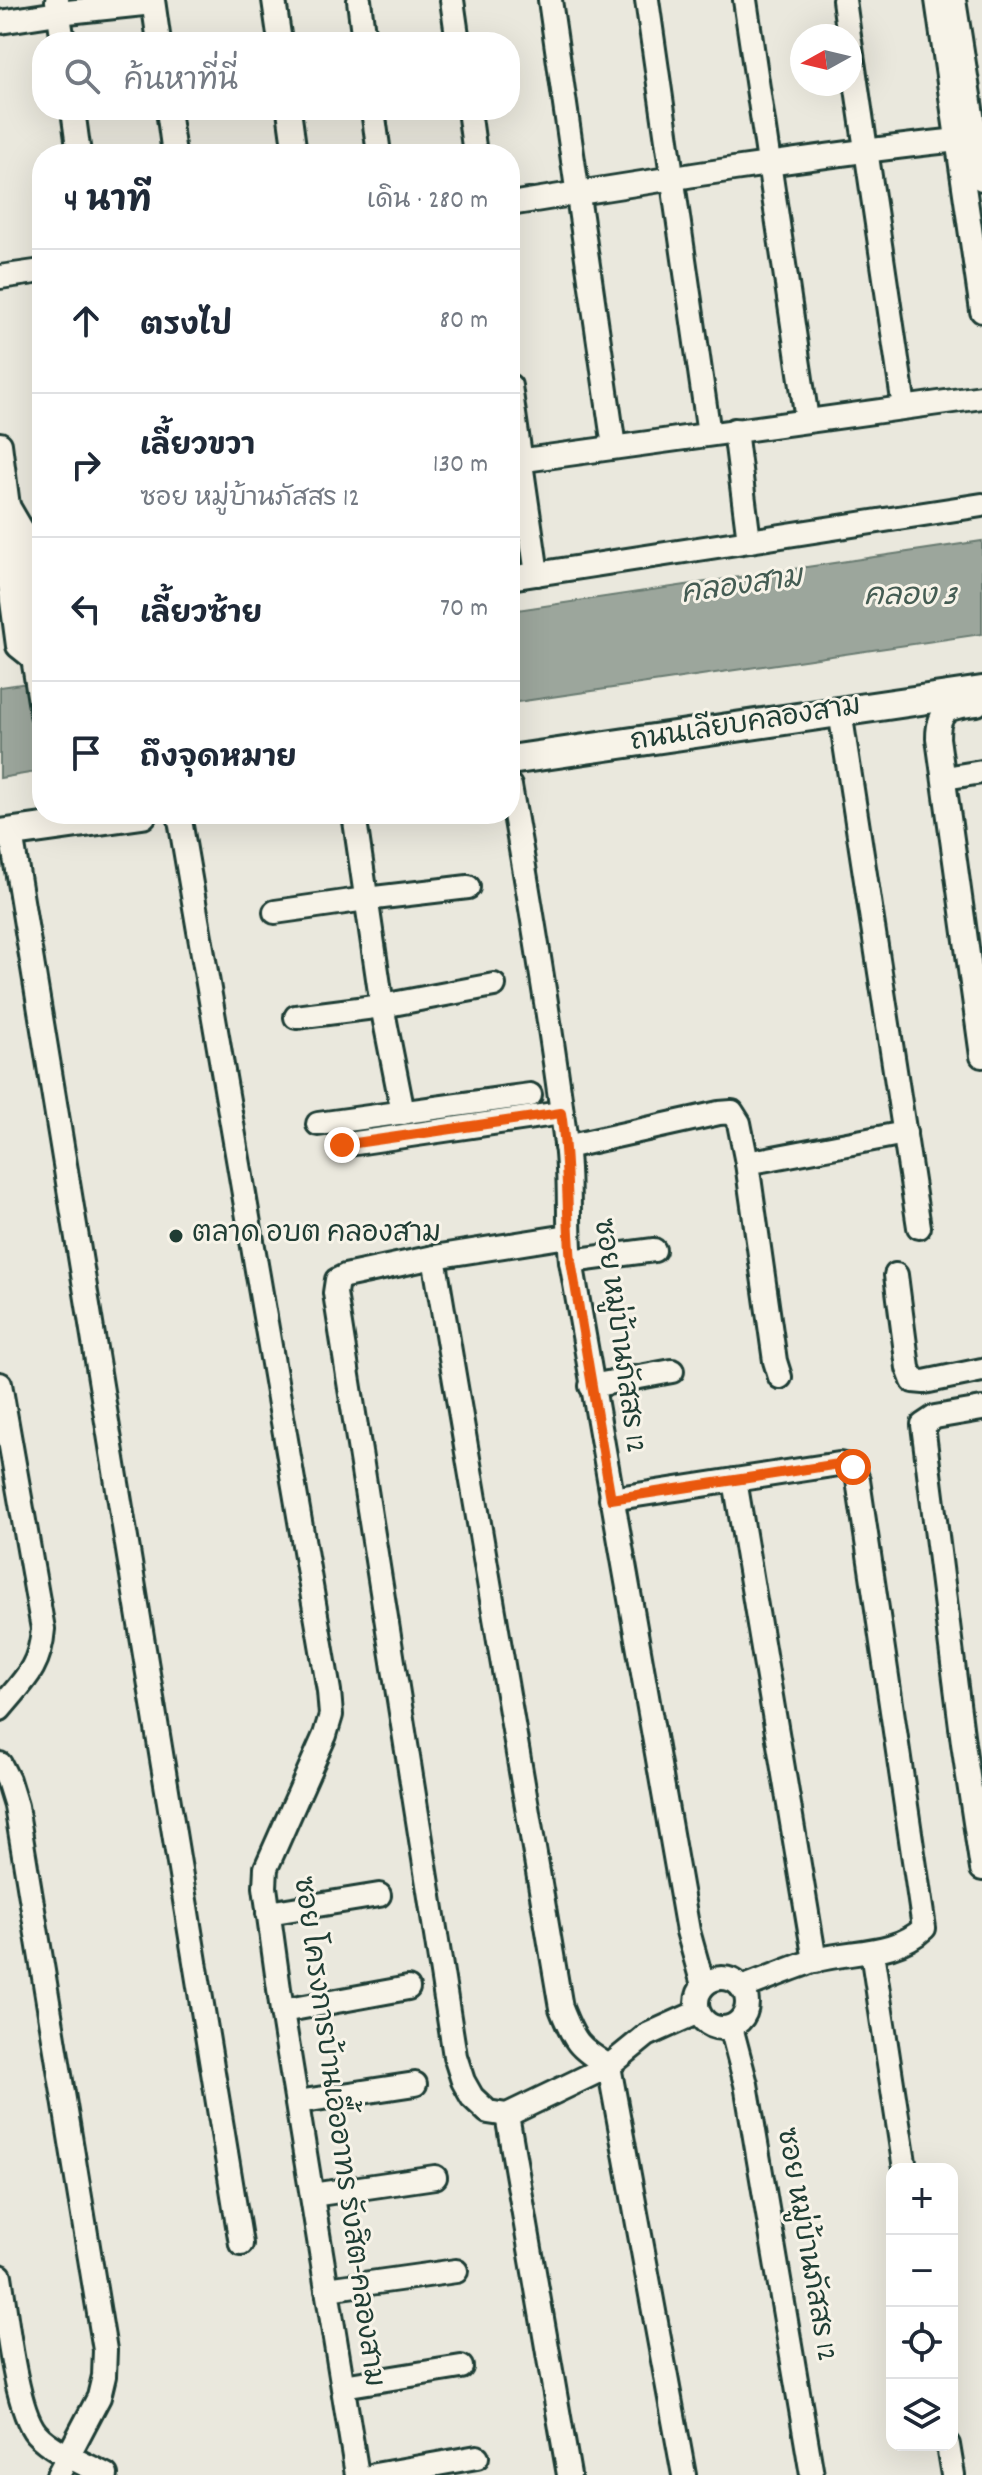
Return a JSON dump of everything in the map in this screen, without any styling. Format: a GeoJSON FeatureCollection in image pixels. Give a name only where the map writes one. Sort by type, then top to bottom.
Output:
{"type":"FeatureCollection","features":[{"type":"Feature","properties":{"kind":"main road","name":"ถนนเลียบคลองสาม"},"geometry":{"type":"LineString","coordinates":[[520,759],[982,691]]}},
{"type":"Feature","properties":{"kind":"main road"},"geometry":{"type":"LineString","coordinates":[[5,834],[43,824]]}},
{"type":"Feature","properties":{"kind":"street"},"geometry":{"type":"LineString","coordinates":[[274,0],[279,32]]}},
{"type":"Feature","properties":{"kind":"street"},"geometry":{"type":"LineString","coordinates":[[359,0],[363,32]]}},
{"type":"Feature","properties":{"kind":"street"},"geometry":{"type":"LineString","coordinates":[[452,0],[457,32]]}},
{"type":"Feature","properties":{"kind":"street"},"geometry":{"type":"LineString","coordinates":[[550,0],[614,447]]}},
{"type":"Feature","properties":{"kind":"street"},"geometry":{"type":"LineString","coordinates":[[647,0],[709,434]]}},
{"type":"Feature","properties":{"kind":"street"},"geometry":{"type":"LineString","coordinates":[[745,0],[807,420]]}},
{"type":"Feature","properties":{"kind":"street"},"geometry":{"type":"LineString","coordinates":[[844,0],[848,24]]}},
{"type":"Feature","properties":{"kind":"street"},"geometry":{"type":"LineString","coordinates":[[937,0],[982,179]]}},
{"type":"Feature","properties":{"kind":"street"},"geometry":{"type":"LineString","coordinates":[[954,0],[972,139],[982,311]]}},
{"type":"Feature","properties":{"kind":"street"},"geometry":{"type":"LineString","coordinates":[[0,22],[57,6],[153,1],[158,32]]}},
{"type":"Feature","properties":{"kind":"street"},"geometry":{"type":"LineString","coordinates":[[57,6],[61,32]]}},
{"type":"Feature","properties":{"kind":"street"},"geometry":{"type":"LineString","coordinates":[[858,96],[904,407]]}},
{"type":"Feature","properties":{"kind":"street"},"geometry":{"type":"LineString","coordinates":[[74,120],[78,144]]}},
{"type":"Feature","properties":{"kind":"street"},"geometry":{"type":"LineString","coordinates":[[169,120],[173,144]]}},
{"type":"Feature","properties":{"kind":"street"},"geometry":{"type":"LineString","coordinates":[[290,120],[294,144]]}},
{"type":"Feature","properties":{"kind":"street"},"geometry":{"type":"LineString","coordinates":[[374,120],[378,144]]}},
{"type":"Feature","properties":{"kind":"street"},"geometry":{"type":"LineString","coordinates":[[470,120],[474,144]]}},
{"type":"Feature","properties":{"kind":"street"},"geometry":{"type":"LineString","coordinates":[[520,202],[673,177],[866,150],[972,139]]}},
{"type":"Feature","properties":{"kind":"street"},"geometry":{"type":"LineString","coordinates":[[0,277],[32,272]]}},
{"type":"Feature","properties":{"kind":"street"},"geometry":{"type":"LineString","coordinates":[[520,460],[982,397]]}},
{"type":"Feature","properties":{"kind":"street"},"geometry":{"type":"LineString","coordinates":[[735,430],[749,541]]}},
{"type":"Feature","properties":{"kind":"street"},"geometry":{"type":"LineString","coordinates":[[0,444],[8,506],[17,531],[28,651]]}},
{"type":"Feature","properties":{"kind":"street"},"geometry":{"type":"LineString","coordinates":[[520,483],[537,574]]}},
{"type":"Feature","properties":{"kind":"street"},"geometry":{"type":"LineString","coordinates":[[520,577],[982,505]]}},
{"type":"Feature","properties":{"kind":"street"},"geometry":{"type":"LineString","coordinates":[[981,1049],[938,723],[942,714],[951,708],[982,704]]}},
{"type":"Feature","properties":{"kind":"street"},"geometry":{"type":"LineString","coordinates":[[840,711],[919,1227]]}},
{"type":"Feature","properties":{"kind":"street"},"geometry":{"type":"LineString","coordinates":[[945,778],[982,772]]}},
{"type":"Feature","properties":{"kind":"street","name":"ซอย โครงการบ้านเอื้ออาทร รังสิต-คลองสาม"},"geometry":{"type":"LineString","coordinates":[[181,824],[329,1691],[331,1715],[325,1735],[266,1868],[265,1887],[357,2475]]}},
{"type":"Feature","properties":{"kind":"street"},"geometry":{"type":"LineString","coordinates":[[355,824],[382,1006],[403,1113]]}},
{"type":"Feature","properties":{"kind":"street","name":"ซอย หมู่บ้านภัสสร 12"},"geometry":{"type":"LineString","coordinates":[[517,824],[542,973],[566,1147],[568,1236],[591,1386],[688,1931],[703,1985]]}},
{"type":"Feature","properties":{"kind":"street"},"geometry":{"type":"LineString","coordinates":[[5,834],[241,2244]]}},
{"type":"Feature","properties":{"kind":"street"},"geometry":{"type":"LineString","coordinates":[[275,912],[468,887]]}},
{"type":"Feature","properties":{"kind":"street"},"geometry":{"type":"LineString","coordinates":[[296,1017],[382,1006],[494,985]]}},
{"type":"Feature","properties":{"kind":"street"},"geometry":{"type":"LineString","coordinates":[[318,1124],[530,1095]]}},
{"type":"Feature","properties":{"kind":"street"},"geometry":{"type":"LineString","coordinates":[[566,1147],[732,1112],[739,1123],[747,1163],[775,1361],[780,1377]]}},
{"type":"Feature","properties":{"kind":"street"},"geometry":{"type":"LineString","coordinates":[[342,1145],[561,1113]]}},
{"type":"Feature","properties":{"kind":"street"},"geometry":{"type":"LineString","coordinates":[[747,1163],[905,1133]]}},
{"type":"Feature","properties":{"kind":"street"},"geometry":{"type":"LineString","coordinates":[[568,1236],[434,1257],[345,1276],[337,1280],[335,1293],[455,2056],[472,2097],[488,2112],[507,2115],[609,2066],[647,2035],[698,2012]]}},
{"type":"Feature","properties":{"kind":"street"},"geometry":{"type":"LineString","coordinates":[[571,1261],[654,1250]]}},
{"type":"Feature","properties":{"kind":"street"},"geometry":{"type":"LineString","coordinates":[[434,1257],[561,2008],[570,2032],[583,2050],[609,2066],[684,2475]]}},
{"type":"Feature","properties":{"kind":"street"},"geometry":{"type":"LineString","coordinates":[[896,1275],[908,1368],[913,1381],[924,1382],[982,1370]]}},
{"type":"Feature","properties":{"kind":"street"},"geometry":{"type":"LineString","coordinates":[[591,1386],[672,1371]]}},
{"type":"Feature","properties":{"kind":"street"},"geometry":{"type":"LineString","coordinates":[[0,1384],[43,1629],[35,1666],[0,1709]]}},
{"type":"Feature","properties":{"kind":"street"},"geometry":{"type":"LineString","coordinates":[[982,1409],[935,1417],[923,1425],[972,1741],[982,1869]]}},
{"type":"Feature","properties":{"kind":"street"},"geometry":{"type":"LineString","coordinates":[[611,1499],[839,1464],[853,1467],[858,1480],[924,1928],[915,1937],[872,1952],[815,1961],[742,1988]]}},
{"type":"Feature","properties":{"kind":"street"},"geometry":{"type":"LineString","coordinates":[[735,1480],[815,1961]]}},
{"type":"Feature","properties":{"kind":"street"},"geometry":{"type":"LineString","coordinates":[[0,1764],[16,1806],[105,2350],[99,2397],[63,2465]]}},
{"type":"Feature","properties":{"kind":"street"},"geometry":{"type":"LineString","coordinates":[[268,1913],[379,1895]]}},
{"type":"Feature","properties":{"kind":"street"},"geometry":{"type":"LineString","coordinates":[[872,1952],[904,2163]]}},
{"type":"Feature","properties":{"kind":"street"},"geometry":{"type":"LineString","coordinates":[[723,1977],[734,1980],[747,1999],[741,2020],[731,2027],[721,2028],[703,2020],[696,2002],[703,1985],[723,1977]]}},
{"type":"Feature","properties":{"kind":"street"},"geometry":{"type":"LineString","coordinates":[[282,2011],[408,1988]]}},
{"type":"Feature","properties":{"kind":"street","name":"ซอย หมู่บ้านภัสสร 12"},"geometry":{"type":"LineString","coordinates":[[731,2027],[746,2084],[812,2475]]}},
{"type":"Feature","properties":{"kind":"street"},"geometry":{"type":"LineString","coordinates":[[297,2102],[415,2084]]}},
{"type":"Feature","properties":{"kind":"street"},"geometry":{"type":"LineString","coordinates":[[507,2115],[569,2475]]}},
{"type":"Feature","properties":{"kind":"street"},"geometry":{"type":"LineString","coordinates":[[312,2195],[435,2177]]}},
{"type":"Feature","properties":{"kind":"street"},"geometry":{"type":"LineString","coordinates":[[327,2289],[456,2271]]}},
{"type":"Feature","properties":{"kind":"street"},"geometry":{"type":"LineString","coordinates":[[0,2276],[27,2419],[63,2465],[106,2475]]}},
{"type":"Feature","properties":{"kind":"street"},"geometry":{"type":"LineString","coordinates":[[343,2386],[461,2367]]}},
{"type":"Feature","properties":{"kind":"street"},"geometry":{"type":"LineString","coordinates":[[949,2451],[953,2475]]}},
{"type":"Feature","properties":{"kind":"street"},"geometry":{"type":"LineString","coordinates":[[375,2475],[477,2457]]}},
{"type":"Feature","properties":{"kind":"water","name":"คลอง 3"},"geometry":{"type":"Polygon","coordinates":[[[982,541],[982,634],[520,702],[520,610],[982,541]]]}},
{"type":"Feature","properties":{"kind":"water"},"geometry":{"type":"Polygon","coordinates":[[[32,682],[32,773],[0,778],[0,687],[32,682]]]}},
{"type":"Feature","properties":{"kind":"place","name":"ตลาด อบต คลองสาม"},"geometry":{"type":"Point","coordinates":[176,1236]}},
{"type":"Feature","properties":{"kind":"route"},"geometry":{"type":"LineString","coordinates":[[342,1145],[561,1113],[566,1147],[571,1261],[611,1499],[839,1464],[853,1467]]}},
{"type":"Feature","properties":{"kind":"water label","name":"คลองสาม"},"geometry":{"type":"Point","coordinates":[742,588]}}]}
